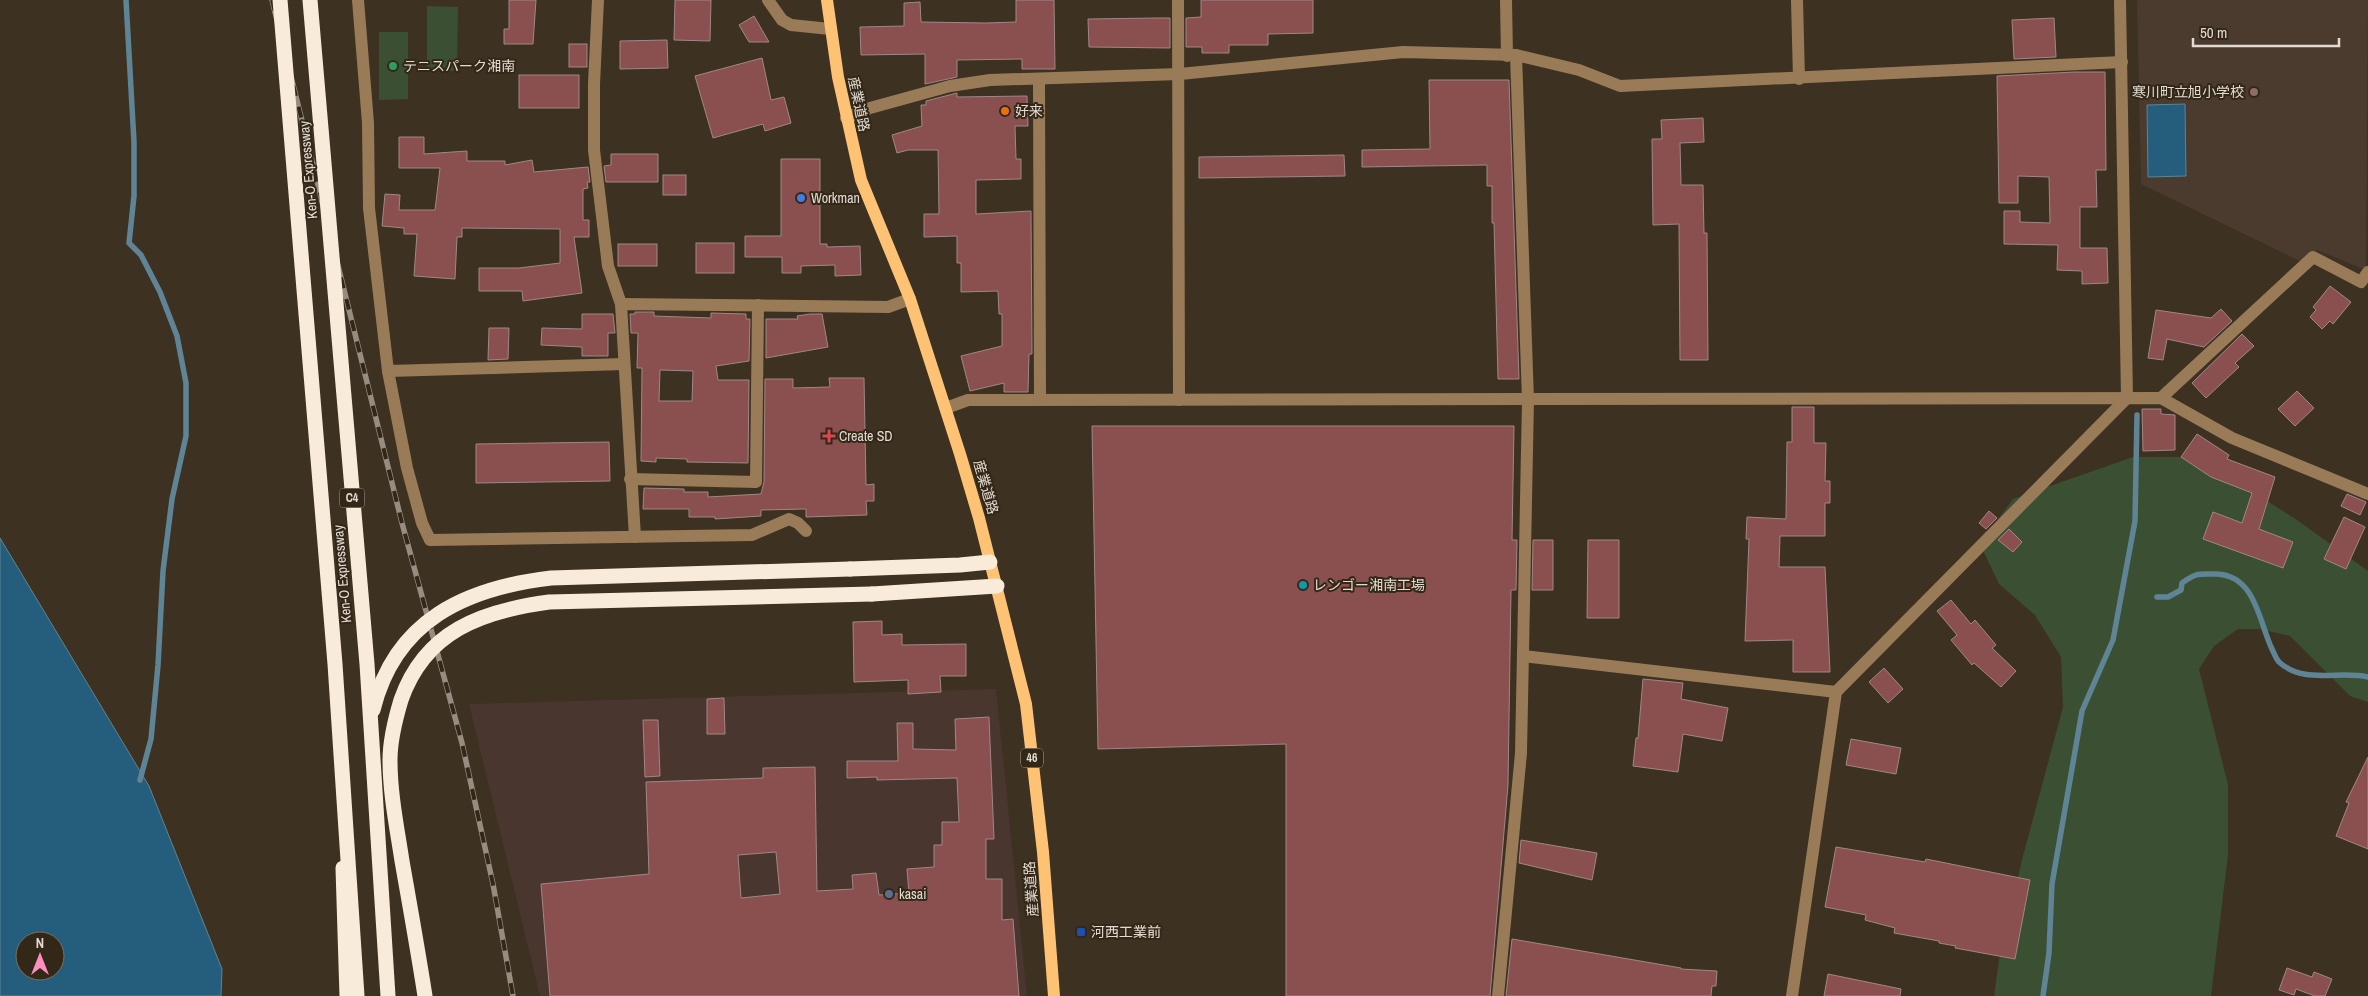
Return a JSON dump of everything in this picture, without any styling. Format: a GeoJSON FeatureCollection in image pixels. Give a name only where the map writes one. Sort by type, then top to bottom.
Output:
{"type":"FeatureCollection","features":[{"type":"Feature","properties":{"kind":"highway","name":"Ken-O Expressway"},"geometry":{"type":"LineString","coordinates":[[280,0],[335,664],[356,996]]}},
{"type":"Feature","properties":{"kind":"highway","name":"Ken-O Expressway"},"geometry":{"type":"LineString","coordinates":[[310,0],[367,664],[388,996]]}},
{"type":"Feature","properties":{"kind":"highway"},"geometry":{"type":"LineString","coordinates":[[399,996],[372,832],[367,758],[368,737],[377,696],[396,656],[410,637],[428,621],[448,607],[471,596],[522,582],[551,578],[960,565],[990,562]]}},
{"type":"Feature","properties":{"kind":"highway"},"geometry":{"type":"LineString","coordinates":[[425,996],[395,818],[390,758],[392,731],[406,687],[429,650],[447,635],[467,622],[493,613],[540,603],[575,600],[872,594],[997,586]]}},
{"type":"Feature","properties":{"kind":"highway"},"geometry":{"type":"LineString","coordinates":[[344,791],[342,892],[347,996]]}},
{"type":"Feature","properties":{"kind":"main road","name":"産業道路"},"geometry":{"type":"LineString","coordinates":[[827,0],[830,29],[846,118],[861,180],[910,298],[946,408],[974,499],[1026,704],[1043,852],[1054,996]]}},
{"type":"Feature","properties":{"kind":"street"},"geometry":{"type":"LineString","coordinates":[[358,0],[368,124],[369,208],[388,371],[407,468],[422,523],[430,540],[752,535],[789,519],[798,523],[806,530]]}},
{"type":"Feature","properties":{"kind":"street"},"geometry":{"type":"LineString","coordinates":[[598,0],[594,150],[608,266],[621,304],[635,537]]}},
{"type":"Feature","properties":{"kind":"street"},"geometry":{"type":"LineString","coordinates":[[768,0],[782,20],[791,25],[830,29]]}},
{"type":"Feature","properties":{"kind":"street"},"geometry":{"type":"LineString","coordinates":[[1178,0],[1180,74],[1178,400]]}},
{"type":"Feature","properties":{"kind":"street"},"geometry":{"type":"LineString","coordinates":[[1498,996],[1522,753],[1528,400],[1511,55],[1506,0]]}},
{"type":"Feature","properties":{"kind":"street"},"geometry":{"type":"LineString","coordinates":[[1797,0],[1799,79]]}},
{"type":"Feature","properties":{"kind":"street"},"geometry":{"type":"LineString","coordinates":[[1792,996],[1836,692],[2127,398],[2120,0]]}},
{"type":"Feature","properties":{"kind":"street"},"geometry":{"type":"LineString","coordinates":[[846,118],[870,108],[950,86],[990,80],[1180,74],[1402,52],[1466,52],[1511,55],[1579,70],[1620,86],[1799,79],[2122,62]]}},
{"type":"Feature","properties":{"kind":"street"},"geometry":{"type":"LineString","coordinates":[[1039,79],[1040,400]]}},
{"type":"Feature","properties":{"kind":"street"},"geometry":{"type":"LineString","coordinates":[[2161,398],[2313,257],[2361,282],[2368,272]]}},
{"type":"Feature","properties":{"kind":"street"},"geometry":{"type":"LineString","coordinates":[[621,304],[888,307],[910,298]]}},
{"type":"Feature","properties":{"kind":"street"},"geometry":{"type":"LineString","coordinates":[[630,478],[756,482],[758,305]]}},
{"type":"Feature","properties":{"kind":"street"},"geometry":{"type":"LineString","coordinates":[[388,371],[624,364]]}},
{"type":"Feature","properties":{"kind":"street"},"geometry":{"type":"LineString","coordinates":[[946,408],[968,400],[2161,398],[2232,438],[2368,494]]}},
{"type":"Feature","properties":{"kind":"street"},"geometry":{"type":"LineString","coordinates":[[1523,656],[1836,692]]}},
{"type":"Feature","properties":{"kind":"shaded area","name":"寒川町立旭小学校"},"geometry":{"type":"Polygon","coordinates":[[[2137,0],[2368,0],[2366,270],[2317,250],[2302,262],[2141,184],[2137,0]]]}},
{"type":"Feature","properties":{"kind":"shaded area"},"geometry":{"type":"Polygon","coordinates":[[[996,689],[1027,996],[540,996],[469,704],[996,689]]]}},
{"type":"Feature","properties":{"kind":"green space","name":"テニスパーク湘南"},"geometry":{"type":"Polygon","coordinates":[[[427,6],[458,7],[457,71],[427,70],[427,6]]]}},
{"type":"Feature","properties":{"kind":"green space","name":"テニスパーク湘南"},"geometry":{"type":"Polygon","coordinates":[[[379,32],[408,32],[408,99],[379,100],[379,32]]]}},
{"type":"Feature","properties":{"kind":"green space"},"geometry":{"type":"Polygon","coordinates":[[[2133,457],[2187,457],[2228,476],[2297,520],[2368,571],[2368,702],[2350,696],[2290,636],[2259,629],[2238,629],[2214,646],[2199,669],[2228,785],[2228,854],[2211,996],[1994,996],[2001,946],[2063,707],[2061,657],[2035,615],[1999,584],[1980,544],[2013,499],[2133,457]]]}},
{"type":"Feature","properties":{"kind":"water"},"geometry":{"type":"Polygon","coordinates":[[[2185,104],[2186,176],[2148,177],[2147,105],[2185,104]]]}},
{"type":"Feature","properties":{"kind":"water"},"geometry":{"type":"Polygon","coordinates":[[[0,538],[149,786],[222,969],[221,996],[0,996],[0,538]]]}},
{"type":"Feature","properties":{"kind":"building"},"geometry":{"type":"Polygon","coordinates":[[[509,0],[536,0],[533,44],[504,44],[504,29],[509,29],[509,0]]]}},
{"type":"Feature","properties":{"kind":"building"},"geometry":{"type":"Polygon","coordinates":[[[675,0],[711,0],[710,41],[674,40],[675,0]]]}},
{"type":"Feature","properties":{"kind":"building"},"geometry":{"type":"Polygon","coordinates":[[[1016,0],[1054,0],[1055,69],[1022,69],[1022,59],[957,60],[957,77],[925,84],[925,54],[861,55],[860,27],[904,26],[904,3],[920,2],[921,22],[986,23],[1016,22],[1016,0]]]}},
{"type":"Feature","properties":{"kind":"building"},"geometry":{"type":"Polygon","coordinates":[[[1201,0],[1313,0],[1313,33],[1268,34],[1268,45],[1229,45],[1229,53],[1202,53],[1202,47],[1186,47],[1186,18],[1201,17],[1201,0]]]}},
{"type":"Feature","properties":{"kind":"building"},"geometry":{"type":"Polygon","coordinates":[[[754,16],[769,42],[749,42],[739,25],[754,16]]]}},
{"type":"Feature","properties":{"kind":"building"},"geometry":{"type":"Polygon","coordinates":[[[1170,18],[1170,48],[1089,47],[1088,19],[1170,18]]]}},
{"type":"Feature","properties":{"kind":"building"},"geometry":{"type":"Polygon","coordinates":[[[2054,18],[2056,57],[2014,59],[2012,20],[2054,18]]]}},
{"type":"Feature","properties":{"kind":"building"},"geometry":{"type":"Polygon","coordinates":[[[667,40],[668,68],[620,69],[620,41],[667,40]]]}},
{"type":"Feature","properties":{"kind":"building"},"geometry":{"type":"Polygon","coordinates":[[[569,44],[587,44],[587,67],[569,67],[569,44]]]}},
{"type":"Feature","properties":{"kind":"building"},"geometry":{"type":"Polygon","coordinates":[[[762,58],[771,100],[784,97],[791,123],[765,131],[763,124],[713,138],[695,76],[762,58]]]}},
{"type":"Feature","properties":{"kind":"building"},"geometry":{"type":"Polygon","coordinates":[[[2105,72],[2106,170],[2096,170],[2097,207],[2080,207],[2080,248],[2107,248],[2108,283],[2082,284],[2082,271],[2057,270],[2058,245],[2004,244],[2004,211],[2020,211],[2020,222],[2050,223],[2049,177],[2018,176],[2018,203],[1999,203],[1997,76],[2105,72]]]}},
{"type":"Feature","properties":{"kind":"building"},"geometry":{"type":"Polygon","coordinates":[[[519,75],[579,75],[579,108],[519,108],[519,75]]]}},
{"type":"Feature","properties":{"kind":"building"},"geometry":{"type":"Polygon","coordinates":[[[1429,80],[1509,80],[1519,379],[1498,379],[1494,223],[1492,223],[1492,186],[1487,186],[1487,165],[1362,167],[1362,150],[1430,149],[1429,80]]]}},
{"type":"Feature","properties":{"kind":"building"},"geometry":{"type":"Polygon","coordinates":[[[957,93],[957,97],[1027,96],[1028,126],[1015,126],[1016,159],[1021,159],[1021,179],[976,180],[976,214],[1031,211],[1032,354],[1029,354],[1028,392],[1004,392],[1004,383],[970,391],[961,356],[1002,346],[1002,314],[999,314],[998,291],[961,292],[961,263],[957,263],[957,236],[924,237],[924,214],[939,214],[938,150],[908,150],[897,153],[892,135],[922,126],[921,105],[926,105],[926,101],[957,93]]]}},
{"type":"Feature","properties":{"kind":"building"},"geometry":{"type":"Polygon","coordinates":[[[1703,118],[1704,142],[1680,143],[1681,185],[1703,185],[1704,233],[1707,233],[1708,360],[1680,360],[1679,224],[1653,225],[1652,139],[1662,139],[1661,120],[1703,118]]]}},
{"type":"Feature","properties":{"kind":"building"},"geometry":{"type":"Polygon","coordinates":[[[399,137],[424,137],[424,154],[467,151],[467,161],[505,161],[505,165],[532,160],[534,172],[588,167],[590,182],[587,182],[588,188],[583,189],[583,220],[589,220],[589,237],[574,237],[582,293],[523,301],[522,291],[479,291],[479,268],[519,268],[560,263],[560,229],[462,228],[462,237],[457,237],[455,279],[414,276],[417,234],[404,234],[404,228],[382,226],[385,194],[400,195],[399,210],[435,210],[440,168],[399,168],[399,137]]]}},
{"type":"Feature","properties":{"kind":"building"},"geometry":{"type":"Polygon","coordinates":[[[611,154],[658,154],[658,182],[606,182],[604,166],[611,165],[611,154]]]}},
{"type":"Feature","properties":{"kind":"building"},"geometry":{"type":"Polygon","coordinates":[[[1344,155],[1345,176],[1199,178],[1199,157],[1344,155]]]}},
{"type":"Feature","properties":{"kind":"building"},"geometry":{"type":"Polygon","coordinates":[[[781,159],[820,159],[820,244],[827,244],[827,247],[860,246],[861,275],[835,276],[835,265],[801,266],[801,273],[782,273],[782,257],[745,257],[745,236],[781,236],[781,159]]]}},
{"type":"Feature","properties":{"kind":"building"},"geometry":{"type":"Polygon","coordinates":[[[663,175],[686,175],[686,195],[663,195],[663,175]]]}},
{"type":"Feature","properties":{"kind":"building"},"geometry":{"type":"Polygon","coordinates":[[[696,243],[734,243],[734,273],[696,273],[696,243]]]}},
{"type":"Feature","properties":{"kind":"building"},"geometry":{"type":"Polygon","coordinates":[[[618,244],[657,244],[657,266],[618,266],[618,244]]]}},
{"type":"Feature","properties":{"kind":"building"},"geometry":{"type":"Polygon","coordinates":[[[2330,286],[2351,302],[2333,324],[2330,321],[2322,329],[2310,317],[2316,310],[2313,307],[2330,286]]]}},
{"type":"Feature","properties":{"kind":"building"},"geometry":{"type":"Polygon","coordinates":[[[2221,309],[2232,321],[2204,347],[2167,339],[2163,360],[2148,358],[2156,310],[2211,318],[2221,309]]]}},
{"type":"Feature","properties":{"kind":"building"},"geometry":{"type":"Polygon","coordinates":[[[635,312],[654,312],[654,316],[711,318],[711,313],[746,314],[746,319],[750,319],[749,361],[716,366],[718,380],[749,380],[748,463],[687,462],[687,459],[656,458],[656,462],[641,461],[642,368],[637,368],[638,333],[631,333],[630,314],[635,314],[635,312]],[[660,370],[659,401],[692,401],[693,371],[660,370]]]}},
{"type":"Feature","properties":{"kind":"building"},"geometry":{"type":"Polygon","coordinates":[[[582,314],[613,314],[615,333],[608,333],[608,356],[582,356],[582,347],[541,345],[542,328],[582,329],[582,314]]]}},
{"type":"Feature","properties":{"kind":"building"},"geometry":{"type":"Polygon","coordinates":[[[822,314],[828,347],[766,358],[766,319],[798,319],[797,316],[822,314]]]}},
{"type":"Feature","properties":{"kind":"building"},"geometry":{"type":"Polygon","coordinates":[[[489,328],[509,328],[508,359],[488,360],[489,328]]]}},
{"type":"Feature","properties":{"kind":"building"},"geometry":{"type":"Polygon","coordinates":[[[2242,334],[2254,346],[2235,363],[2239,367],[2206,398],[2192,383],[2242,334]]]}},
{"type":"Feature","properties":{"kind":"building"},"geometry":{"type":"Polygon","coordinates":[[[829,378],[864,378],[866,485],[874,484],[874,501],[866,501],[867,515],[806,517],[806,509],[761,510],[761,516],[715,519],[715,517],[689,517],[689,509],[643,509],[644,488],[708,492],[708,497],[761,494],[764,482],[765,379],[793,379],[793,388],[830,387],[829,378]]]}},
{"type":"Feature","properties":{"kind":"building"},"geometry":{"type":"Polygon","coordinates":[[[2297,391],[2314,408],[2295,426],[2278,409],[2297,391]]]}},
{"type":"Feature","properties":{"kind":"building"},"geometry":{"type":"Polygon","coordinates":[[[1792,407],[1814,407],[1814,443],[1826,443],[1825,481],[1830,481],[1830,503],[1825,503],[1825,536],[1780,536],[1779,567],[1825,567],[1830,672],[1793,672],[1793,640],[1745,641],[1749,539],[1746,539],[1747,517],[1786,519],[1787,442],[1792,442],[1792,407]]]}},
{"type":"Feature","properties":{"kind":"building"},"geometry":{"type":"Polygon","coordinates":[[[2142,409],[2161,409],[2161,414],[2175,415],[2175,450],[2143,451],[2142,409]]]}},
{"type":"Feature","properties":{"kind":"building","name":"レンゴー湘南工場"},"geometry":{"type":"Polygon","coordinates":[[[1092,426],[1514,426],[1512,540],[1517,540],[1516,590],[1511,590],[1508,785],[1490,996],[1286,996],[1286,744],[1098,749],[1092,426]]]}},
{"type":"Feature","properties":{"kind":"building"},"geometry":{"type":"Polygon","coordinates":[[[2197,434],[2229,455],[2227,459],[2275,477],[2259,529],[2293,542],[2283,568],[2203,539],[2213,512],[2242,523],[2252,493],[2211,477],[2181,457],[2197,434]]]}},
{"type":"Feature","properties":{"kind":"building"},"geometry":{"type":"Polygon","coordinates":[[[609,442],[610,481],[476,483],[476,444],[609,442]]]}},
{"type":"Feature","properties":{"kind":"building"},"geometry":{"type":"Polygon","coordinates":[[[2347,494],[2366,502],[2360,515],[2341,506],[2347,494]]]}},
{"type":"Feature","properties":{"kind":"building"},"geometry":{"type":"Polygon","coordinates":[[[1989,511],[1997,518],[1986,529],[1979,523],[1989,511]]]}},
{"type":"Feature","properties":{"kind":"building"},"geometry":{"type":"Polygon","coordinates":[[[2344,517],[2365,527],[2346,569],[2324,559],[2344,517]]]}},
{"type":"Feature","properties":{"kind":"building"},"geometry":{"type":"Polygon","coordinates":[[[2009,529],[2022,542],[2013,552],[1998,540],[2009,529]]]}},
{"type":"Feature","properties":{"kind":"building"},"geometry":{"type":"Polygon","coordinates":[[[1533,540],[1553,540],[1553,590],[1532,590],[1533,540]]]}},
{"type":"Feature","properties":{"kind":"building"},"geometry":{"type":"Polygon","coordinates":[[[1588,540],[1619,540],[1619,618],[1587,618],[1588,540]]]}},
{"type":"Feature","properties":{"kind":"building"},"geometry":{"type":"Polygon","coordinates":[[[1951,600],[1971,624],[1975,620],[1996,645],[1992,648],[2016,671],[2001,687],[1974,663],[1972,665],[1951,640],[1957,635],[1937,611],[1951,600]]]}},
{"type":"Feature","properties":{"kind":"building"},"geometry":{"type":"Polygon","coordinates":[[[882,621],[882,635],[902,634],[902,645],[966,644],[966,676],[940,676],[941,692],[908,694],[908,680],[854,682],[853,622],[882,621]]]}},
{"type":"Feature","properties":{"kind":"building"},"geometry":{"type":"Polygon","coordinates":[[[1884,668],[1903,689],[1888,703],[1869,682],[1884,668]]]}},
{"type":"Feature","properties":{"kind":"building"},"geometry":{"type":"Polygon","coordinates":[[[1643,679],[1683,683],[1681,699],[1728,708],[1722,741],[1683,734],[1678,772],[1633,766],[1636,738],[1638,738],[1643,679]]]}},
{"type":"Feature","properties":{"kind":"building"},"geometry":{"type":"Polygon","coordinates":[[[724,698],[725,734],[707,734],[707,699],[724,698]]]}},
{"type":"Feature","properties":{"kind":"building"},"geometry":{"type":"Polygon","coordinates":[[[989,717],[994,839],[986,839],[986,879],[1002,879],[1002,920],[1013,919],[1019,996],[550,996],[541,884],[649,874],[646,782],[763,778],[763,768],[815,767],[817,891],[853,889],[852,875],[876,873],[879,895],[909,893],[907,869],[934,867],[934,845],[942,845],[942,822],[959,822],[957,778],[877,780],[877,777],[847,778],[847,761],[898,761],[897,723],[913,723],[913,749],[956,750],[955,719],[989,717]],[[776,852],[738,855],[741,898],[780,894],[776,852]]]}},
{"type":"Feature","properties":{"kind":"building"},"geometry":{"type":"Polygon","coordinates":[[[643,720],[658,720],[660,776],[645,777],[643,720]]]}},
{"type":"Feature","properties":{"kind":"building"},"geometry":{"type":"Polygon","coordinates":[[[1851,739],[1901,748],[1896,774],[1846,765],[1851,739]]]}},
{"type":"Feature","properties":{"kind":"building"},"geometry":{"type":"Polygon","coordinates":[[[2368,757],[2368,849],[2336,836],[2349,803],[2346,802],[2368,757]]]}},
{"type":"Feature","properties":{"kind":"building"},"geometry":{"type":"Polygon","coordinates":[[[1521,840],[1597,853],[1592,880],[1519,863],[1521,840]]]}},
{"type":"Feature","properties":{"kind":"building"},"geometry":{"type":"Polygon","coordinates":[[[1836,847],[1925,862],[1926,859],[2030,880],[2015,959],[1955,948],[1956,946],[1939,943],[1939,941],[1894,933],[1895,928],[1865,920],[1866,915],[1825,907],[1836,847]]]}},
{"type":"Feature","properties":{"kind":"building"},"geometry":{"type":"Polygon","coordinates":[[[1512,939],[1681,969],[1717,971],[1716,986],[1712,986],[1711,996],[1506,996],[1512,939]]]}},
{"type":"Feature","properties":{"kind":"building"},"geometry":{"type":"Polygon","coordinates":[[[2287,968],[2312,977],[2314,972],[2332,979],[2325,996],[2315,996],[2296,989],[2294,995],[2279,990],[2287,968]]]}},
{"type":"Feature","properties":{"kind":"building"},"geometry":{"type":"Polygon","coordinates":[[[1828,974],[1901,989],[1900,996],[1824,996],[1828,974]]]}},
{"type":"Feature","properties":{"kind":"waterway"},"geometry":{"type":"LineString","coordinates":[[126,0],[134,142],[134,196],[129,243],[141,255],[160,292],[177,336],[186,383],[186,436],[172,499],[163,571],[158,665],[151,739],[140,780]]}},
{"type":"Feature","properties":{"kind":"waterway"},"geometry":{"type":"LineString","coordinates":[[2043,996],[2049,953],[2052,884],[2082,711],[2113,640],[2135,521],[2137,415]]}},
{"type":"Feature","properties":{"kind":"waterway"},"geometry":{"type":"LineString","coordinates":[[2157,597],[2168,597],[2181,590],[2182,583],[2195,575],[2217,574],[2230,577],[2248,591],[2279,662],[2289,669],[2310,675],[2357,675],[2368,677]]}},
{"type":"Feature","properties":{"kind":"railway"},"geometry":{"type":"LineString","coordinates":[[272,0],[402,523],[462,743],[493,884],[513,996]]}},
{"type":"Feature","properties":{"kind":"place","name":"テニスパーク湘南"},"geometry":{"type":"Point","coordinates":[393,66]}},
{"type":"Feature","properties":{"kind":"place","name":"寒川町立旭小学校"},"geometry":{"type":"Point","coordinates":[2254,92]}},
{"type":"Feature","properties":{"kind":"place","name":"好来"},"geometry":{"type":"Point","coordinates":[1005,111]}},
{"type":"Feature","properties":{"kind":"place","name":"Workman"},"geometry":{"type":"Point","coordinates":[801,198]}},
{"type":"Feature","properties":{"kind":"place","name":"Create SD"},"geometry":{"type":"Point","coordinates":[829,436]}},
{"type":"Feature","properties":{"kind":"place","name":"レンゴー湘南工場"},"geometry":{"type":"Point","coordinates":[1303,585]}},
{"type":"Feature","properties":{"kind":"place","name":"kasai"},"geometry":{"type":"Point","coordinates":[889,894]}},
{"type":"Feature","properties":{"kind":"place","name":"河西工業前"},"geometry":{"type":"Point","coordinates":[1081,932]}}]}
